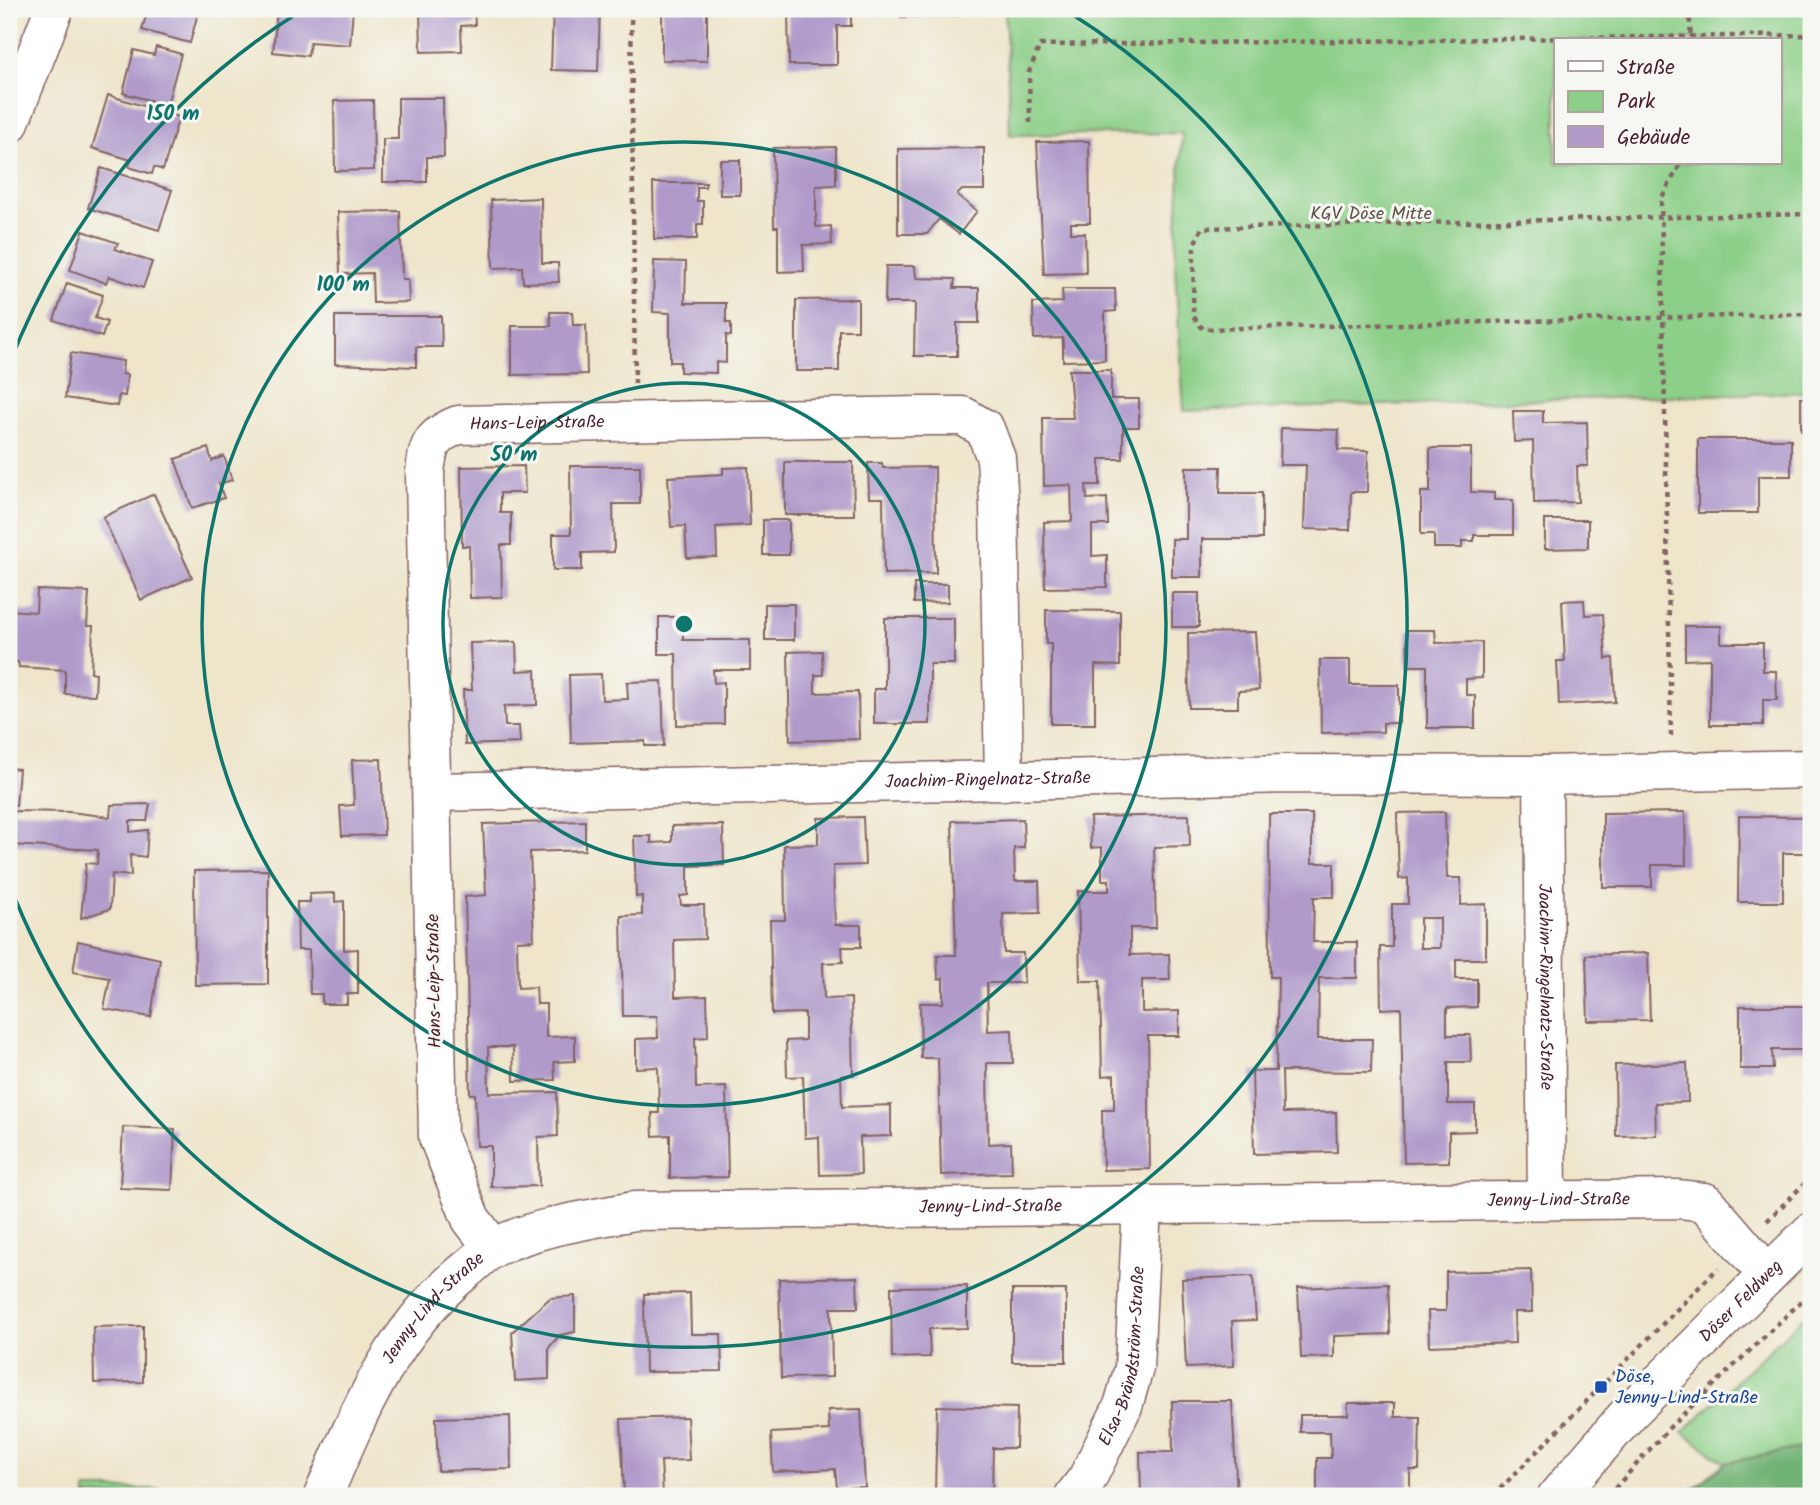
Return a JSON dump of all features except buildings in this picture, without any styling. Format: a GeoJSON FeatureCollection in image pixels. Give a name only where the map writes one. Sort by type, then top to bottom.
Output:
{"type":"FeatureCollection","features":[{"type":"Feature","properties":{"kind":"street"},"geometry":{"type":"LineString","coordinates":[[9,124],[54,9]]}},
{"type":"Feature","properties":{"kind":"street","name":"Hans-Leip-Straße"},"geometry":{"type":"LineString","coordinates":[[493,1248],[471,1219],[438,1137],[425,473],[427,451],[438,433],[458,425],[636,419],[963,416],[985,429],[996,458],[999,504],[1004,780]]}},
{"type":"Feature","properties":{"kind":"street","name":"Joachim-Ringelnatz-Straße"},"geometry":{"type":"LineString","coordinates":[[432,792],[1004,780],[1368,774],[1543,775],[1811,769]]}},
{"type":"Feature","properties":{"kind":"street","name":"Joachim-Ringelnatz-Straße"},"geometry":{"type":"LineString","coordinates":[[1543,775],[1547,1199]]}},
{"type":"Feature","properties":{"kind":"street","name":"Jenny-Lind-Straße"},"geometry":{"type":"LineString","coordinates":[[323,1496],[354,1418],[398,1344],[438,1293],[493,1248],[550,1226],[634,1211],[1679,1199],[1705,1202],[1767,1274]]}},
{"type":"Feature","properties":{"kind":"street","name":"Elsa-Brändström-Straße"},"geometry":{"type":"LineString","coordinates":[[1074,1496],[1087,1479],[1123,1406],[1134,1368],[1142,1205]]}},
{"type":"Feature","properties":{"kind":"street","name":"Döser Feldweg"},"geometry":{"type":"LineString","coordinates":[[1557,1496],[1629,1413],[1811,1232]]}},
{"type":"Feature","properties":{"kind":"path"},"geometry":{"type":"LineString","coordinates":[[631,9],[636,419]]}},
{"type":"Feature","properties":{"kind":"path"},"geometry":{"type":"LineString","coordinates":[[1689,9],[1691,38],[1811,35]]}},
{"type":"Feature","properties":{"kind":"path"},"geometry":{"type":"LineString","coordinates":[[1030,122],[1029,72],[1040,45],[1554,39]]}},
{"type":"Feature","properties":{"kind":"path"},"geometry":{"type":"LineString","coordinates":[[1672,772],[1661,199],[1680,164]]}},
{"type":"Feature","properties":{"kind":"path"},"geometry":{"type":"LineString","coordinates":[[1811,215],[1202,228],[1194,245],[1194,316],[1203,329],[1811,314]]}},
{"type":"Feature","properties":{"kind":"path"},"geometry":{"type":"LineString","coordinates":[[1493,1496],[1681,1302],[1811,1177]]}},
{"type":"Feature","properties":{"kind":"path"},"geometry":{"type":"LineString","coordinates":[[1608,1496],[1670,1428],[1811,1292]]}},
{"type":"Feature","properties":{"kind":"green space","name":"KGV Döse Mitte"},"geometry":{"type":"Polygon","coordinates":[[[1005,9],[1811,9],[1811,392],[1184,411],[1175,268],[1182,133],[1010,135],[1005,9]]]}},
{"type":"Feature","properties":{"kind":"green space"},"geometry":{"type":"Polygon","coordinates":[[[1811,1310],[1811,1446],[1725,1463],[1683,1432],[1811,1310]]]}},
{"type":"Feature","properties":{"kind":"green space"},"geometry":{"type":"Polygon","coordinates":[[[1811,1446],[1811,1496],[1685,1496],[1725,1463],[1811,1446]]]}},
{"type":"Feature","properties":{"kind":"green space"},"geometry":{"type":"Polygon","coordinates":[[[86,1489],[160,1489],[160,1496],[86,1496],[86,1489]]]}},
{"type":"Feature","properties":{"kind":"place","name":"Döse, Jenny-Lind-Straße"},"geometry":{"type":"Point","coordinates":[1601,1387]}}]}
